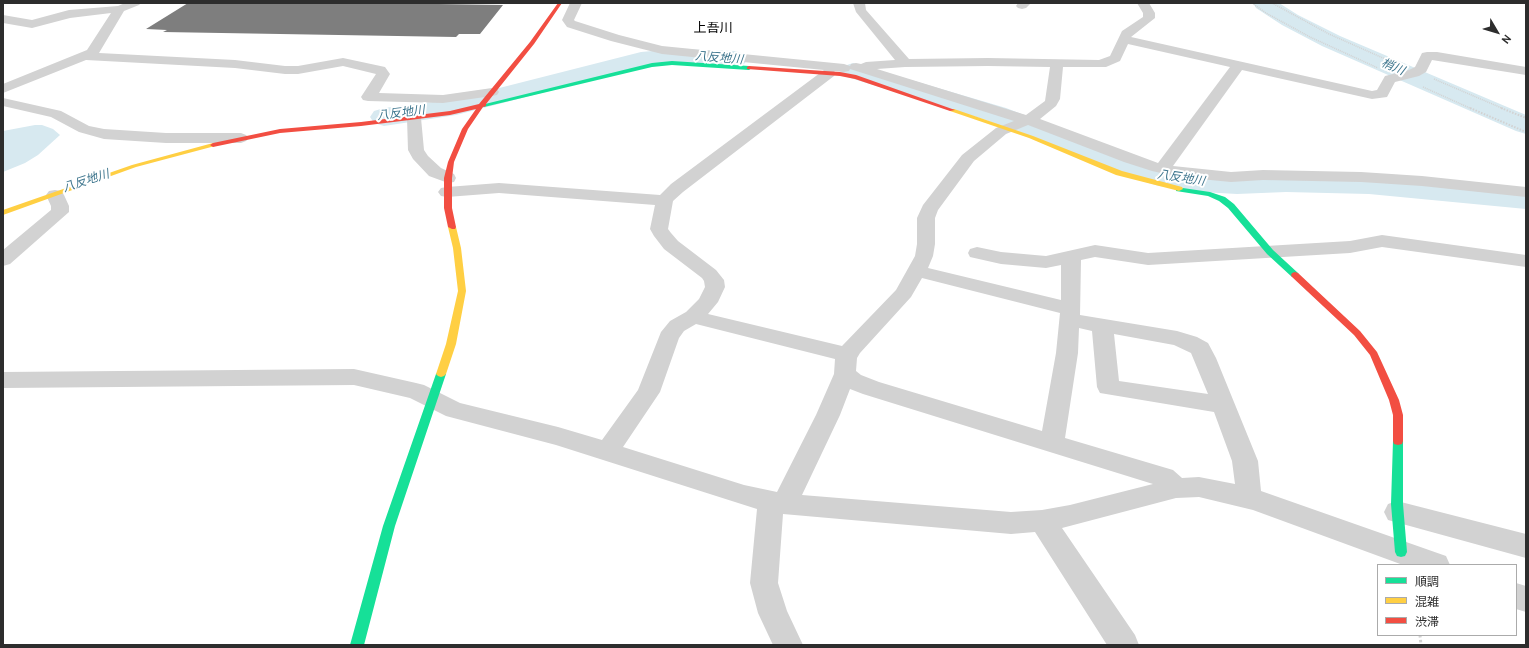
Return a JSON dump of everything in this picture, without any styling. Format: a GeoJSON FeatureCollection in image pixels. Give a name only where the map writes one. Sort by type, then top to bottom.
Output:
{"type":"FeatureCollection","features":[{"type":"Feature","properties":{"kind":"street"},"geometry":{"type":"LineString","coordinates":[[3,19],[32,24],[69,14],[120,9],[135,3]]}},
{"type":"Feature","properties":{"kind":"street"},"geometry":{"type":"LineString","coordinates":[[357,645],[389,526],[451,344],[462,291],[457,248],[448,208],[448,185],[451,162],[465,129],[481,106],[548,23],[560,3]]}},
{"type":"Feature","properties":{"kind":"street"},"geometry":{"type":"LineString","coordinates":[[576,3],[568,20],[571,24],[615,38],[662,50],[844,70],[1027,120],[1106,151],[1162,169],[1179,172],[1231,176],[1384,178],[1526,192]]}},
{"type":"Feature","properties":{"kind":"street"},"geometry":{"type":"LineString","coordinates":[[859,3],[860,10],[905,63]]}},
{"type":"Feature","properties":{"kind":"street"},"geometry":{"type":"LineString","coordinates":[[3,213],[55,196],[134,166],[178,153],[241,138],[280,131],[450,113],[630,69],[659,64],[672,63],[808,72],[844,70],[905,63],[988,62],[1088,64],[1110,61],[1118,54],[1123,39],[1130,30],[1149,18],[1149,13],[1143,3]]}},
{"type":"Feature","properties":{"kind":"street"},"geometry":{"type":"LineString","coordinates":[[3,89],[92,53],[120,9]]}},
{"type":"Feature","properties":{"kind":"street"},"geometry":{"type":"LineString","coordinates":[[1123,39],[1372,96],[1382,94],[1390,79],[1421,69],[1427,56],[1437,56],[1526,71]]}},
{"type":"Feature","properties":{"kind":"street"},"geometry":{"type":"LineString","coordinates":[[86,56],[235,64],[285,70],[298,70],[343,62],[380,70],[383,74],[376,87],[368,97],[443,99],[492,92]]}},
{"type":"Feature","properties":{"kind":"street"},"geometry":{"type":"LineString","coordinates":[[788,645],[773,613],[764,583],[777,503],[828,415],[852,348],[904,293],[916,272],[924,256],[926,244],[926,218],[929,209],[968,158],[1001,131],[1014,127],[1035,116],[1051,104],[1053,99],[1057,64]]}},
{"type":"Feature","properties":{"kind":"street"},"geometry":{"type":"LineString","coordinates":[[1162,169],[1239,65]]}},
{"type":"Feature","properties":{"kind":"street"},"geometry":{"type":"LineString","coordinates":[[607,452],[648,392],[669,336],[677,326],[693,317],[708,302],[715,287],[714,280],[709,274],[671,246],[663,236],[659,229],[665,201],[677,188],[844,70]]}},
{"type":"Feature","properties":{"kind":"street"},"geometry":{"type":"LineString","coordinates":[[808,72],[844,70],[856,77],[1008,129],[1119,173],[1158,185],[1202,193],[1222,199],[1231,206],[1270,252],[1357,333],[1374,354],[1394,400],[1398,415],[1397,512],[1401,552]]}},
{"type":"Feature","properties":{"kind":"street"},"geometry":{"type":"LineString","coordinates":[[3,102],[56,114],[84,129],[104,134],[166,138],[241,138]]}},
{"type":"Feature","properties":{"kind":"street"},"geometry":{"type":"LineString","coordinates":[[414,118],[416,150],[421,159],[448,185],[521,189],[665,201]]}},
{"type":"Feature","properties":{"kind":"street"},"geometry":{"type":"LineString","coordinates":[[3,260],[60,212],[60,206],[55,196]]}},
{"type":"Feature","properties":{"kind":"street"},"geometry":{"type":"LineString","coordinates":[[977,253],[1001,258],[1046,262],[1072,257],[1082,252],[1095,251],[1148,259],[1350,247],[1382,242],[1526,261]]}},
{"type":"Feature","properties":{"kind":"street"},"geometry":{"type":"LineString","coordinates":[[1052,443],[1067,353],[1072,257]]}},
{"type":"Feature","properties":{"kind":"street"},"geometry":{"type":"LineString","coordinates":[[916,272],[1070,314],[1102,325],[1177,338],[1200,348],[1245,461],[1249,499]]}},
{"type":"Feature","properties":{"kind":"street"},"geometry":{"type":"LineString","coordinates":[[693,317],[846,365],[853,381],[870,388],[1164,477],[1176,488]]}},
{"type":"Feature","properties":{"kind":"street"},"geometry":{"type":"LineString","coordinates":[[1102,325],[1108,387],[1223,405]]}},
{"type":"Feature","properties":{"kind":"street"},"geometry":{"type":"LineString","coordinates":[[3,380],[354,377],[416,391],[454,410],[558,436],[744,495],[777,503],[1011,523],[1042,521],[1070,516],[1176,488],[1199,487],[1249,499],[1433,564]]}},
{"type":"Feature","properties":{"kind":"street"},"geometry":{"type":"LineString","coordinates":[[1397,512],[1526,546]]}},
{"type":"Feature","properties":{"kind":"street"},"geometry":{"type":"LineString","coordinates":[[1042,521],[1124,645]]}},
{"type":"Feature","properties":{"kind":"shaded area"},"geometry":{"type":"Polygon","coordinates":[[[42,125],[53,129],[60,135],[38,155],[25,163],[3,172],[3,131],[42,125]]]}},
{"type":"Feature","properties":{"kind":"building"},"geometry":{"type":"Polygon","coordinates":[[[188,3],[503,5],[480,34],[459,34],[456,37],[163,32],[167,30],[146,29],[188,3]]]}},
{"type":"Feature","properties":{"kind":"waterway","name":"梢川"},"geometry":{"type":"LineString","coordinates":[[1264,3],[1290,20],[1331,41],[1526,125]]}},
{"type":"Feature","properties":{"kind":"waterway","name":"八反地川"},"geometry":{"type":"LineString","coordinates":[[384,117],[456,107],[641,60],[675,56],[735,59]]}},
{"type":"Feature","properties":{"kind":"waterway","name":"八反地川"},"geometry":{"type":"LineString","coordinates":[[853,71],[996,114],[1133,168],[1159,176],[1202,182],[1237,184],[1286,182],[1369,184],[1526,199]]}},
{"type":"Feature","properties":{"kind":"traffic: fast"},"geometry":{"type":"LineString","coordinates":[[484,105],[652,65],[672,63],[749,68]]}},
{"type":"Feature","properties":{"kind":"traffic: fast"},"geometry":{"type":"LineString","coordinates":[[1179,189],[1210,194],[1222,199],[1231,206],[1270,252],[1295,275]]}},
{"type":"Feature","properties":{"kind":"traffic: fast"},"geometry":{"type":"LineString","coordinates":[[357,645],[389,526],[441,374]]}},
{"type":"Feature","properties":{"kind":"traffic: fast"},"geometry":{"type":"LineString","coordinates":[[1398,441],[1397,504],[1401,552]]}},
{"type":"Feature","properties":{"kind":"traffic: slow"},"geometry":{"type":"LineString","coordinates":[[952,110],[1031,137],[1119,173],[1179,189]]}},
{"type":"Feature","properties":{"kind":"traffic: slow"},"geometry":{"type":"LineString","coordinates":[[3,213],[134,166],[213,145]]}},
{"type":"Feature","properties":{"kind":"traffic: slow"},"geometry":{"type":"LineString","coordinates":[[441,374],[451,344],[462,291],[457,248],[452,227]]}},
{"type":"Feature","properties":{"kind":"traffic: jam"},"geometry":{"type":"LineString","coordinates":[[452,227],[448,208],[448,178],[451,162],[465,129],[481,106],[532,43],[560,3]]}},
{"type":"Feature","properties":{"kind":"traffic: jam"},"geometry":{"type":"LineString","coordinates":[[749,68],[840,74],[856,77],[952,110]]}},
{"type":"Feature","properties":{"kind":"traffic: jam"},"geometry":{"type":"LineString","coordinates":[[213,145],[280,131],[361,124],[450,113],[484,105]]}},
{"type":"Feature","properties":{"kind":"traffic: jam"},"geometry":{"type":"LineString","coordinates":[[1295,275],[1357,333],[1374,354],[1394,400],[1398,415],[1398,441]]}},
{"type":"Feature","properties":{"kind":"district","name":"上吾川"},"geometry":{"type":"Point","coordinates":[713,28]}}]}
